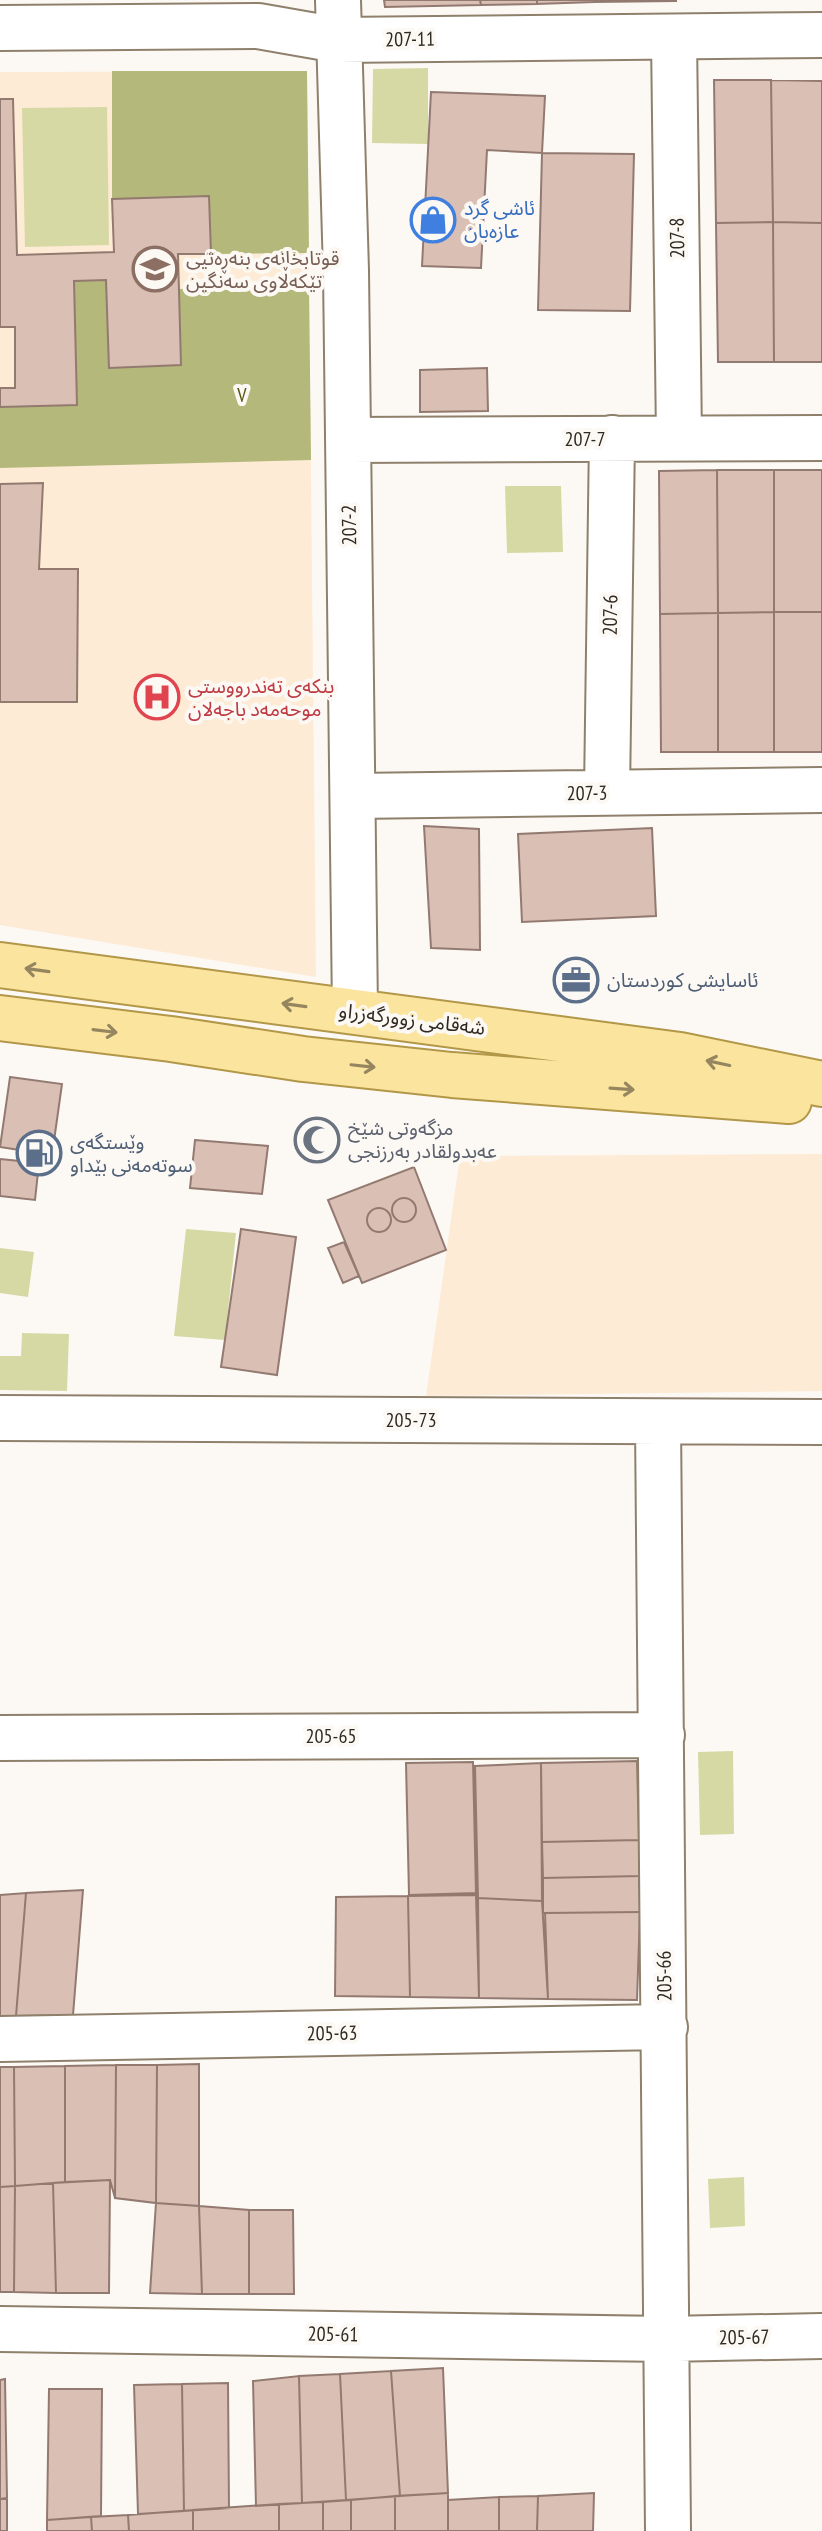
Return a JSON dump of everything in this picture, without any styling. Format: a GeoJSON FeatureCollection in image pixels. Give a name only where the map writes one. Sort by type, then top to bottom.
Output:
{"type":"FeatureCollection","features":[{"type":"Feature","properties":{"kind":"main road","name":"شەقامی زوورگەزراو"},"geometry":{"type":"LineString","coordinates":[[0,965],[680,1055],[822,1084]]}},
{"type":"Feature","properties":{"kind":"main road"},"geometry":{"type":"LineString","coordinates":[[0,1018],[303,1059],[452,1075],[822,1104]]}},
{"type":"Feature","properties":{"kind":"street","name":"207-11"},"geometry":{"type":"LineString","coordinates":[[0,28],[258,26],[338,20],[674,37],[822,35]]}},
{"type":"Feature","properties":{"kind":"street","name":"207-2"},"geometry":{"type":"LineString","coordinates":[[338,20],[346,271],[355,1011]]}},
{"type":"Feature","properties":{"kind":"street","name":"207-8"},"geometry":{"type":"LineString","coordinates":[[674,37],[679,438]]}},
{"type":"Feature","properties":{"kind":"street","name":"207-6"},"geometry":{"type":"LineString","coordinates":[[607,792],[612,438]]}},
{"type":"Feature","properties":{"kind":"street","name":"207-7"},"geometry":{"type":"LineString","coordinates":[[348,440],[822,438]]}},
{"type":"Feature","properties":{"kind":"street","name":"207-3"},"geometry":{"type":"LineString","coordinates":[[353,796],[822,790]]}},
{"type":"Feature","properties":{"kind":"street","name":"205-73"},"geometry":{"type":"LineString","coordinates":[[0,1418],[822,1422]]}},
{"type":"Feature","properties":{"kind":"street","name":"205-66"},"geometry":{"type":"LineString","coordinates":[[658,1422],[668,2531]]}},
{"type":"Feature","properties":{"kind":"street","name":"205-65"},"geometry":{"type":"LineString","coordinates":[[0,1738],[662,1735]]}},
{"type":"Feature","properties":{"kind":"street","name":"205-63"},"geometry":{"type":"LineString","coordinates":[[0,2039],[665,2027]]}},
{"type":"Feature","properties":{"kind":"street","name":"205-61"},"geometry":{"type":"LineString","coordinates":[[0,2329],[666,2339]]}},
{"type":"Feature","properties":{"kind":"street","name":"205-67"},"geometry":{"type":"LineString","coordinates":[[666,2339],[822,2336]]}},
{"type":"Feature","properties":{"kind":"shaded area"},"geometry":{"type":"Polygon","coordinates":[[[307,71],[316,977],[0,925],[0,72],[307,71]]]}},
{"type":"Feature","properties":{"kind":"shaded area"},"geometry":{"type":"Polygon","coordinates":[[[822,1154],[822,1391],[426,1396],[460,1156],[822,1154]]]}},
{"type":"Feature","properties":{"kind":"green space"},"geometry":{"type":"Polygon","coordinates":[[[428,68],[428,144],[372,143],[373,69],[428,68]]]}},
{"type":"Feature","properties":{"kind":"green space"},"geometry":{"type":"Polygon","coordinates":[[[112,71],[307,71],[309,253],[211,254],[209,196],[112,199],[112,71]]]}},
{"type":"Feature","properties":{"kind":"green space"},"geometry":{"type":"Polygon","coordinates":[[[107,107],[109,245],[25,247],[22,108],[107,107]]]}},
{"type":"Feature","properties":{"kind":"green space","name":"V"},"geometry":{"type":"Polygon","coordinates":[[[106,280],[110,368],[181,365],[179,289],[309,286],[311,460],[0,468],[0,407],[77,404],[74,281],[106,280]]]}},
{"type":"Feature","properties":{"kind":"green space"},"geometry":{"type":"Polygon","coordinates":[[[505,486],[561,486],[563,552],[507,553],[505,486]]]}},
{"type":"Feature","properties":{"kind":"green space"},"geometry":{"type":"Polygon","coordinates":[[[186,1229],[236,1233],[225,1340],[174,1336],[186,1229]]]}},
{"type":"Feature","properties":{"kind":"green space"},"geometry":{"type":"Polygon","coordinates":[[[0,1248],[34,1252],[28,1297],[0,1293],[0,1248]]]}},
{"type":"Feature","properties":{"kind":"green space"},"geometry":{"type":"Polygon","coordinates":[[[22,1333],[69,1334],[67,1391],[0,1390],[0,1356],[21,1356],[22,1333]]]}},
{"type":"Feature","properties":{"kind":"green space"},"geometry":{"type":"Polygon","coordinates":[[[733,1751],[734,1834],[700,1835],[698,1752],[733,1751]]]}},
{"type":"Feature","properties":{"kind":"green space"},"geometry":{"type":"Polygon","coordinates":[[[744,2177],[745,2226],[710,2228],[708,2179],[744,2177]]]}},
{"type":"Feature","properties":{"kind":"building"},"geometry":{"type":"Polygon","coordinates":[[[384,0],[480,0],[481,5],[385,7],[384,0]]]}},
{"type":"Feature","properties":{"kind":"building"},"geometry":{"type":"Polygon","coordinates":[[[480,0],[537,0],[537,4],[481,5],[480,0]]]}},
{"type":"Feature","properties":{"kind":"building"},"geometry":{"type":"Polygon","coordinates":[[[537,0],[594,0],[594,2],[537,4],[537,0]]]}},
{"type":"Feature","properties":{"kind":"building"},"geometry":{"type":"Polygon","coordinates":[[[676,0],[676,1],[594,2],[676,0]]]}},
{"type":"Feature","properties":{"kind":"building"},"geometry":{"type":"Polygon","coordinates":[[[714,80],[771,80],[773,222],[716,223],[714,80]]]}},
{"type":"Feature","properties":{"kind":"building"},"geometry":{"type":"Polygon","coordinates":[[[771,80],[822,81],[822,223],[773,222],[771,80]]]}},
{"type":"Feature","properties":{"kind":"building"},"geometry":{"type":"Polygon","coordinates":[[[431,92],[545,96],[542,153],[487,150],[481,268],[422,266],[431,92]]]}},
{"type":"Feature","properties":{"kind":"building","name":"قوتابخانەی بنەڕەتیی تێکەڵاوی سەنگین"},"geometry":{"type":"Polygon","coordinates":[[[0,99],[13,99],[17,255],[114,252],[112,199],[209,196],[211,254],[178,254],[181,365],[109,368],[106,280],[74,281],[77,405],[0,407],[0,388],[15,388],[15,327],[0,327],[0,99]]]}},
{"type":"Feature","properties":{"kind":"building"},"geometry":{"type":"Polygon","coordinates":[[[542,153],[634,154],[630,311],[538,310],[542,153]]]}},
{"type":"Feature","properties":{"kind":"building"},"geometry":{"type":"Polygon","coordinates":[[[773,222],[822,223],[822,362],[774,362],[773,222]]]}},
{"type":"Feature","properties":{"kind":"building"},"geometry":{"type":"Polygon","coordinates":[[[773,222],[774,362],[718,362],[716,223],[773,222]]]}},
{"type":"Feature","properties":{"kind":"building"},"geometry":{"type":"Polygon","coordinates":[[[487,368],[488,411],[420,412],[420,370],[487,368]]]}},
{"type":"Feature","properties":{"kind":"building"},"geometry":{"type":"Polygon","coordinates":[[[717,470],[718,613],[660,614],[659,471],[717,470]]]}},
{"type":"Feature","properties":{"kind":"building"},"geometry":{"type":"Polygon","coordinates":[[[717,470],[774,470],[774,612],[718,613],[717,470]]]}},
{"type":"Feature","properties":{"kind":"building"},"geometry":{"type":"Polygon","coordinates":[[[774,470],[822,470],[822,612],[774,612],[774,470]]]}},
{"type":"Feature","properties":{"kind":"building"},"geometry":{"type":"Polygon","coordinates":[[[43,483],[39,569],[78,569],[77,702],[0,702],[0,484],[43,483]]]}},
{"type":"Feature","properties":{"kind":"building"},"geometry":{"type":"Polygon","coordinates":[[[774,612],[822,612],[822,752],[774,752],[774,612]]]}},
{"type":"Feature","properties":{"kind":"building"},"geometry":{"type":"Polygon","coordinates":[[[774,612],[774,752],[718,752],[718,613],[774,612]]]}},
{"type":"Feature","properties":{"kind":"building"},"geometry":{"type":"Polygon","coordinates":[[[718,613],[718,752],[661,752],[660,614],[718,613]]]}},
{"type":"Feature","properties":{"kind":"building"},"geometry":{"type":"Polygon","coordinates":[[[424,826],[479,829],[480,950],[431,948],[424,826]]]}},
{"type":"Feature","properties":{"kind":"building"},"geometry":{"type":"Polygon","coordinates":[[[652,828],[656,916],[522,922],[518,834],[652,828]]]}},
{"type":"Feature","properties":{"kind":"building"},"geometry":{"type":"Polygon","coordinates":[[[10,1077],[62,1084],[52,1155],[0,1147],[10,1077]]]}},
{"type":"Feature","properties":{"kind":"building"},"geometry":{"type":"Polygon","coordinates":[[[195,1140],[268,1146],[262,1194],[190,1188],[195,1140]]]}},
{"type":"Feature","properties":{"kind":"building"},"geometry":{"type":"Polygon","coordinates":[[[0,1159],[39,1163],[35,1200],[0,1196],[0,1159]]]}},
{"type":"Feature","properties":{"kind":"building"},"geometry":{"type":"Polygon","coordinates":[[[414,1167],[446,1250],[362,1283],[328,1200],[414,1167]]]}},
{"type":"Feature","properties":{"kind":"building"},"geometry":{"type":"Polygon","coordinates":[[[404,1198],[415,1205],[416,1210],[409,1221],[404,1222],[393,1215],[392,1210],[399,1199],[404,1198]]]}},
{"type":"Feature","properties":{"kind":"building"},"geometry":{"type":"Polygon","coordinates":[[[379,1208],[388,1211],[391,1220],[388,1229],[379,1232],[370,1229],[367,1220],[370,1211],[379,1208]]]}},
{"type":"Feature","properties":{"kind":"building"},"geometry":{"type":"Polygon","coordinates":[[[241,1229],[296,1237],[277,1375],[221,1367],[241,1229]]]}},
{"type":"Feature","properties":{"kind":"building"},"geometry":{"type":"Polygon","coordinates":[[[344,1242],[359,1276],[343,1283],[328,1248],[344,1242]]]}},
{"type":"Feature","properties":{"kind":"building"},"geometry":{"type":"Polygon","coordinates":[[[637,1761],[639,1840],[542,1842],[541,1763],[637,1761]]]}},
{"type":"Feature","properties":{"kind":"building"},"geometry":{"type":"Polygon","coordinates":[[[473,1762],[476,1893],[409,1895],[406,1763],[473,1762]]]}},
{"type":"Feature","properties":{"kind":"building"},"geometry":{"type":"Polygon","coordinates":[[[541,1763],[542,1901],[478,1898],[475,1766],[541,1763]]]}},
{"type":"Feature","properties":{"kind":"building"},"geometry":{"type":"Polygon","coordinates":[[[639,1840],[640,1876],[543,1878],[542,1842],[639,1840]]]}},
{"type":"Feature","properties":{"kind":"building"},"geometry":{"type":"Polygon","coordinates":[[[639,1876],[640,1912],[543,1913],[543,1878],[639,1876]]]}},
{"type":"Feature","properties":{"kind":"building"},"geometry":{"type":"Polygon","coordinates":[[[83,1890],[73,2015],[16,2016],[26,1893],[83,1890]]]}},
{"type":"Feature","properties":{"kind":"building"},"geometry":{"type":"Polygon","coordinates":[[[26,1893],[16,2016],[0,2016],[0,1895],[26,1893]]]}},
{"type":"Feature","properties":{"kind":"building"},"geometry":{"type":"Polygon","coordinates":[[[476,1895],[479,1998],[410,1997],[408,1896],[476,1895]]]}},
{"type":"Feature","properties":{"kind":"building"},"geometry":{"type":"Polygon","coordinates":[[[408,1896],[410,1997],[335,1996],[336,1897],[408,1896]]]}},
{"type":"Feature","properties":{"kind":"building"},"geometry":{"type":"Polygon","coordinates":[[[478,1898],[542,1901],[548,1999],[479,1998],[478,1898]]]}},
{"type":"Feature","properties":{"kind":"building"},"geometry":{"type":"Polygon","coordinates":[[[640,1912],[637,2000],[548,1999],[545,1913],[640,1912]]]}},
{"type":"Feature","properties":{"kind":"building"},"geometry":{"type":"Polygon","coordinates":[[[199,2064],[199,2206],[156,2203],[157,2065],[199,2064]]]}},
{"type":"Feature","properties":{"kind":"building"},"geometry":{"type":"Polygon","coordinates":[[[116,2065],[157,2065],[156,2203],[115,2198],[116,2065]]]}},
{"type":"Feature","properties":{"kind":"building"},"geometry":{"type":"Polygon","coordinates":[[[116,2065],[115,2198],[110,2180],[65,2182],[65,2066],[116,2065]]]}},
{"type":"Feature","properties":{"kind":"building"},"geometry":{"type":"Polygon","coordinates":[[[65,2066],[65,2182],[15,2186],[14,2067],[65,2066]]]}},
{"type":"Feature","properties":{"kind":"building"},"geometry":{"type":"Polygon","coordinates":[[[0,2067],[14,2067],[15,2186],[0,2187],[0,2067]]]}},
{"type":"Feature","properties":{"kind":"building"},"geometry":{"type":"Polygon","coordinates":[[[110,2180],[109,2293],[56,2293],[53,2183],[110,2180]]]}},
{"type":"Feature","properties":{"kind":"building"},"geometry":{"type":"Polygon","coordinates":[[[53,2183],[56,2293],[14,2292],[15,2186],[53,2183]]]}},
{"type":"Feature","properties":{"kind":"building"},"geometry":{"type":"Polygon","coordinates":[[[15,2186],[14,2292],[0,2292],[0,2187],[15,2186]]]}},
{"type":"Feature","properties":{"kind":"building"},"geometry":{"type":"Polygon","coordinates":[[[156,2203],[199,2206],[202,2294],[150,2293],[156,2203]]]}},
{"type":"Feature","properties":{"kind":"building"},"geometry":{"type":"Polygon","coordinates":[[[199,2206],[249,2210],[249,2294],[202,2294],[199,2206]]]}},
{"type":"Feature","properties":{"kind":"building"},"geometry":{"type":"Polygon","coordinates":[[[249,2210],[293,2210],[294,2294],[249,2294],[249,2210]]]}},
{"type":"Feature","properties":{"kind":"building"},"geometry":{"type":"Polygon","coordinates":[[[443,2368],[448,2493],[400,2496],[391,2371],[443,2368]]]}},
{"type":"Feature","properties":{"kind":"building"},"geometry":{"type":"Polygon","coordinates":[[[391,2371],[400,2496],[346,2500],[340,2374],[391,2371]]]}},
{"type":"Feature","properties":{"kind":"building"},"geometry":{"type":"Polygon","coordinates":[[[340,2374],[346,2500],[302,2503],[299,2376],[340,2374]]]}},
{"type":"Feature","properties":{"kind":"building"},"geometry":{"type":"Polygon","coordinates":[[[299,2376],[302,2503],[256,2506],[253,2381],[299,2376]]]}},
{"type":"Feature","properties":{"kind":"building"},"geometry":{"type":"Polygon","coordinates":[[[5,2379],[7,2498],[0,2499],[0,2380],[5,2379]]]}},
{"type":"Feature","properties":{"kind":"building"},"geometry":{"type":"Polygon","coordinates":[[[228,2383],[229,2508],[184,2511],[182,2384],[228,2383]]]}},
{"type":"Feature","properties":{"kind":"building"},"geometry":{"type":"Polygon","coordinates":[[[182,2384],[184,2511],[138,2514],[134,2385],[182,2384]]]}},
{"type":"Feature","properties":{"kind":"building"},"geometry":{"type":"Polygon","coordinates":[[[49,2389],[102,2389],[101,2516],[47,2520],[49,2389]]]}},
{"type":"Feature","properties":{"kind":"building"},"geometry":{"type":"Polygon","coordinates":[[[448,2493],[448,2531],[395,2531],[395,2496],[448,2493]]]}},
{"type":"Feature","properties":{"kind":"building"},"geometry":{"type":"Polygon","coordinates":[[[594,2493],[593,2531],[537,2531],[538,2496],[594,2493]]]}},
{"type":"Feature","properties":{"kind":"building"},"geometry":{"type":"Polygon","coordinates":[[[395,2496],[395,2531],[351,2531],[351,2500],[395,2496]]]}},
{"type":"Feature","properties":{"kind":"building"},"geometry":{"type":"Polygon","coordinates":[[[538,2496],[537,2531],[499,2531],[499,2497],[538,2496]]]}},
{"type":"Feature","properties":{"kind":"building"},"geometry":{"type":"Polygon","coordinates":[[[499,2497],[499,2531],[448,2531],[448,2500],[499,2497]]]}},
{"type":"Feature","properties":{"kind":"building"},"geometry":{"type":"Polygon","coordinates":[[[7,2498],[7,2531],[0,2531],[0,2499],[7,2498]]]}},
{"type":"Feature","properties":{"kind":"building"},"geometry":{"type":"Polygon","coordinates":[[[351,2500],[351,2531],[323,2531],[323,2502],[351,2500]]]}},
{"type":"Feature","properties":{"kind":"building"},"geometry":{"type":"Polygon","coordinates":[[[323,2502],[323,2531],[279,2531],[279,2504],[323,2502]]]}},
{"type":"Feature","properties":{"kind":"building"},"geometry":{"type":"Polygon","coordinates":[[[279,2504],[279,2531],[193,2531],[193,2510],[279,2504]]]}},
{"type":"Feature","properties":{"kind":"building"},"geometry":{"type":"Polygon","coordinates":[[[193,2510],[193,2531],[129,2531],[128,2515],[193,2510]]]}},
{"type":"Feature","properties":{"kind":"building"},"geometry":{"type":"Polygon","coordinates":[[[128,2515],[129,2531],[92,2531],[91,2517],[128,2515]]]}},
{"type":"Feature","properties":{"kind":"building"},"geometry":{"type":"Polygon","coordinates":[[[91,2517],[92,2531],[47,2531],[47,2520],[91,2517]]]}},
{"type":"Feature","properties":{"kind":"place","name":"ئاشی گرد عازه‌بان"},"geometry":{"type":"Point","coordinates":[433,220]}},
{"type":"Feature","properties":{"kind":"place","name":"قوتابخانەی بنەڕەتیی تێکەڵاوی سەنگین"},"geometry":{"type":"Point","coordinates":[155,269]}},
{"type":"Feature","properties":{"kind":"place","name":"بنکەی تەندرووستی موحەمەد باجەلان"},"geometry":{"type":"Point","coordinates":[157,697]}},
{"type":"Feature","properties":{"kind":"place","name":"ئاسایشی كوردستان"},"geometry":{"type":"Point","coordinates":[576,980]}},
{"type":"Feature","properties":{"kind":"place","name":"مزگەوتی شێخ عەبدولقادر بەرزنجی"},"geometry":{"type":"Point","coordinates":[317,1140]}},
{"type":"Feature","properties":{"kind":"place","name":"وێستگەی سوتەمەنی بێداو"},"geometry":{"type":"Point","coordinates":[39,1153]}}]}
